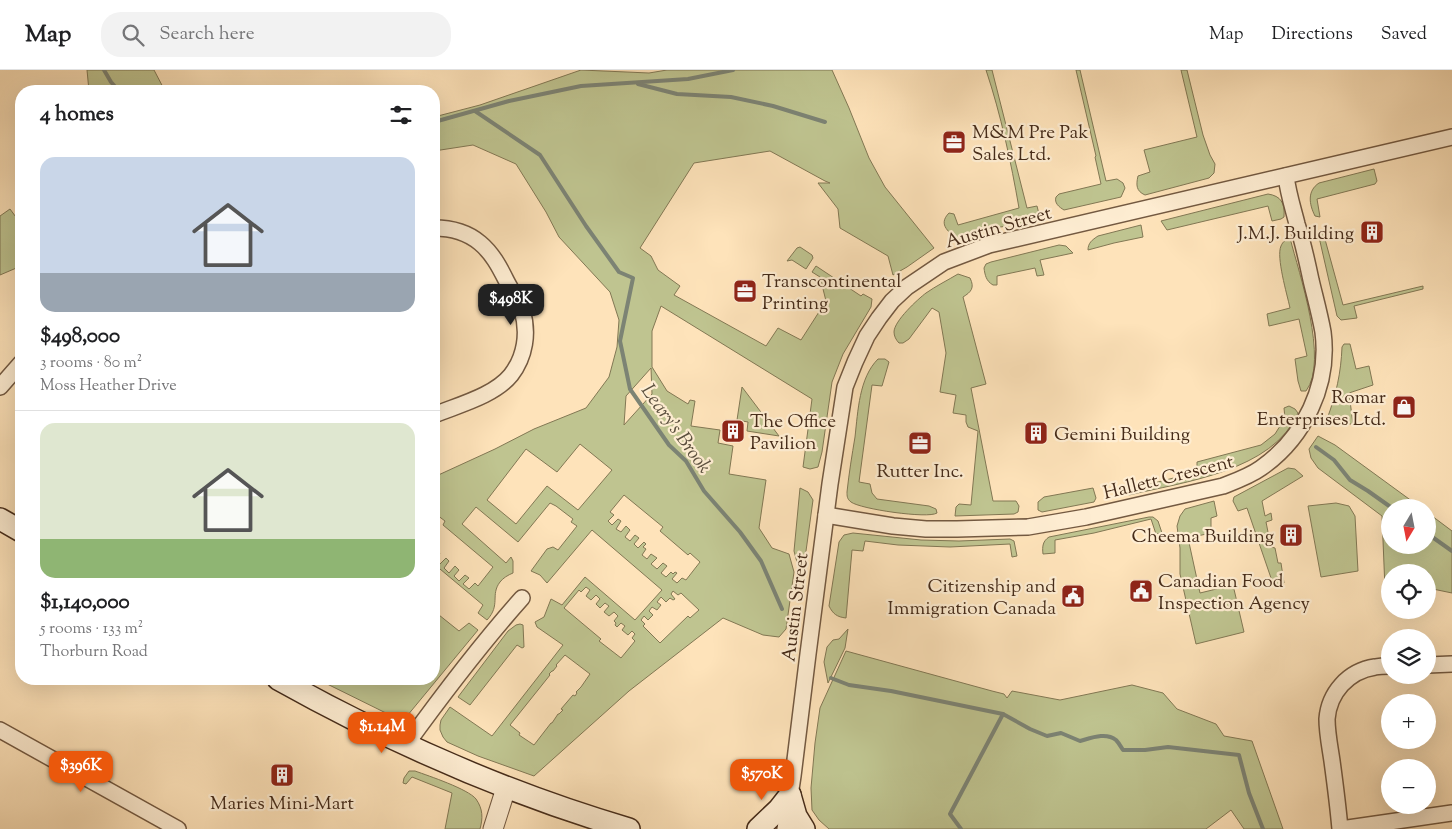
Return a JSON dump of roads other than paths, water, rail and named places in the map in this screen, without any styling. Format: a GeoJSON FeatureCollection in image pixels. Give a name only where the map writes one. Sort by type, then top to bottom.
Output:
{"type":"FeatureCollection","features":[{"type":"Feature","properties":{"kind":"main road"},"geometry":{"type":"LineString","coordinates":[[0,519],[15,527]]}},
{"type":"Feature","properties":{"kind":"main road"},"geometry":{"type":"LineString","coordinates":[[289,685],[357,722],[506,788],[629,829]]}},
{"type":"Feature","properties":{"kind":"main road"},"geometry":{"type":"LineString","coordinates":[[758,829],[779,809],[790,795]]}},
{"type":"Feature","properties":{"kind":"main road"},"geometry":{"type":"LineString","coordinates":[[790,795],[796,816],[804,829]]}},
{"type":"Feature","properties":{"kind":"street","name":"Austin Street"},"geometry":{"type":"LineString","coordinates":[[785,829],[826,515],[845,387],[854,362],[867,336],[892,301],[919,278],[944,262],[989,245],[1452,137]]}},
{"type":"Feature","properties":{"kind":"street","name":"Hallett Crescent"},"geometry":{"type":"LineString","coordinates":[[826,515],[893,526],[926,529],[1028,527],[1086,517],[1223,486],[1242,479],[1261,468],[1291,441],[1303,425],[1312,408],[1318,389],[1324,352],[1320,316],[1288,195],[1286,176]]}},
{"type":"Feature","properties":{"kind":"street"},"geometry":{"type":"LineString","coordinates":[[440,228],[462,232],[479,242],[494,257],[522,309],[526,326],[525,342],[520,360],[510,376],[497,388],[440,412]]}},
{"type":"Feature","properties":{"kind":"street"},"geometry":{"type":"LineString","coordinates":[[0,386],[15,369]]}},
{"type":"Feature","properties":{"kind":"street"},"geometry":{"type":"LineString","coordinates":[[406,745],[491,632],[522,598]]}},
{"type":"Feature","properties":{"kind":"street"},"geometry":{"type":"LineString","coordinates":[[1436,665],[1452,664]]}},
{"type":"Feature","properties":{"kind":"street"},"geometry":{"type":"LineString","coordinates":[[1381,667],[1359,672],[1346,680],[1335,692],[1329,705],[1327,720],[1328,737],[1341,829],[1452,813]]}},
{"type":"Feature","properties":{"kind":"street"},"geometry":{"type":"LineString","coordinates":[[0,730],[178,829]]}},
{"type":"Feature","properties":{"kind":"street"},"geometry":{"type":"LineString","coordinates":[[493,829],[506,788]]}},
{"type":"Feature","properties":{"kind":"waterway","name":"Leary's Brook"},"geometry":{"type":"LineString","coordinates":[[104,70],[114,85]]}},
{"type":"Feature","properties":{"kind":"waterway"},"geometry":{"type":"LineString","coordinates":[[440,120],[509,101],[581,86],[688,79],[733,70]]}},
{"type":"Feature","properties":{"kind":"waterway"},"geometry":{"type":"LineString","coordinates":[[638,84],[677,94],[731,97],[773,106],[825,122]]}},
{"type":"Feature","properties":{"kind":"waterway","name":"Leary's Brook"},"geometry":{"type":"LineString","coordinates":[[475,111],[540,155],[586,226],[619,272],[633,278],[620,341],[630,389],[669,445],[686,461],[704,491],[740,532],[761,561],[782,609]]}},
{"type":"Feature","properties":{"kind":"waterway"},"geometry":{"type":"LineString","coordinates":[[1316,447],[1334,460],[1350,480],[1381,500]]}},
{"type":"Feature","properties":{"kind":"waterway"},"geometry":{"type":"LineString","coordinates":[[1436,540],[1452,551]]}},
{"type":"Feature","properties":{"kind":"waterway","name":"Leary's Brook"},"geometry":{"type":"LineString","coordinates":[[831,678],[849,685],[891,691],[1003,714],[1047,736],[1061,733],[1080,741],[1098,736],[1108,736],[1116,740],[1123,750],[1168,747],[1239,755],[1249,793],[1263,829]]}},
{"type":"Feature","properties":{"kind":"waterway"},"geometry":{"type":"LineString","coordinates":[[961,829],[950,814],[1003,714]]}},
{"type":"Feature","properties":{"kind":"place","name":"M&M Pre Pak Sales Ltd."},"geometry":{"type":"Point","coordinates":[954,142]}},
{"type":"Feature","properties":{"kind":"place","name":"J.M.J. Building"},"geometry":{"type":"Point","coordinates":[1372,232]}},
{"type":"Feature","properties":{"kind":"place","name":"Transcontinental Printing"},"geometry":{"type":"Point","coordinates":[745,291]}},
{"type":"Feature","properties":{"kind":"place","name":"Romar Enterprises Ltd."},"geometry":{"type":"Point","coordinates":[1404,407]}},
{"type":"Feature","properties":{"kind":"place","name":"The Office Pavilion"},"geometry":{"type":"Point","coordinates":[733,431]}},
{"type":"Feature","properties":{"kind":"place","name":"Gemini Building"},"geometry":{"type":"Point","coordinates":[1036,433]}},
{"type":"Feature","properties":{"kind":"place","name":"Rutter Inc."},"geometry":{"type":"Point","coordinates":[920,443]}},
{"type":"Feature","properties":{"kind":"place","name":"Cheema Building"},"geometry":{"type":"Point","coordinates":[1291,535]}},
{"type":"Feature","properties":{"kind":"place","name":"Canadian Food Inspection Agency"},"geometry":{"type":"Point","coordinates":[1141,591]}},
{"type":"Feature","properties":{"kind":"place","name":"Citizenship and Immigration Canada"},"geometry":{"type":"Point","coordinates":[1073,596]}},
{"type":"Feature","properties":{"kind":"place","name":"Maries Mini-Mart"},"geometry":{"type":"Point","coordinates":[282,775]}}]}
